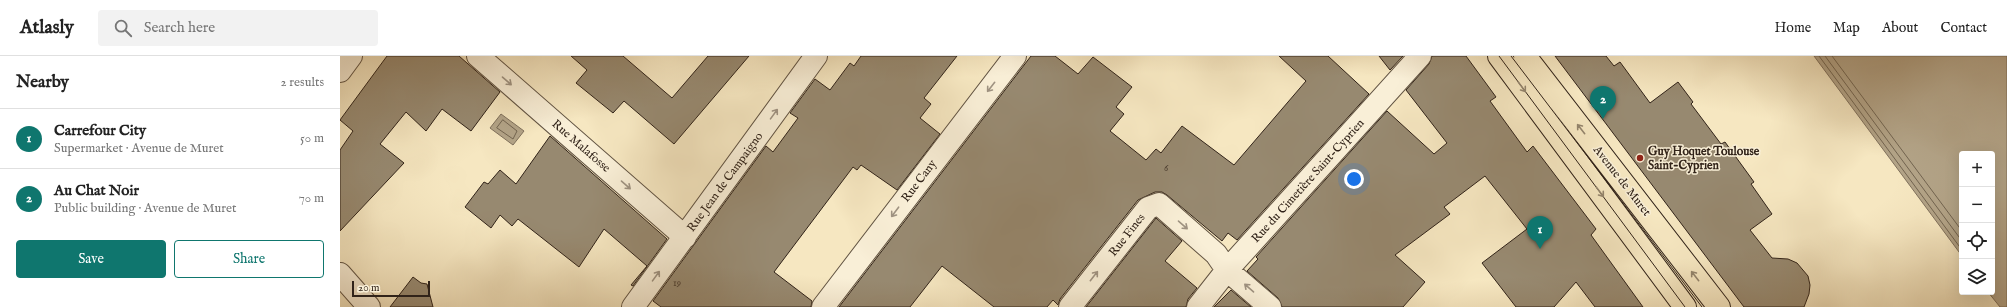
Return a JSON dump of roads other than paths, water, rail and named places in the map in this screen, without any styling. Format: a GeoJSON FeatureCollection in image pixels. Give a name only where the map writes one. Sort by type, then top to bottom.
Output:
{"type":"FeatureCollection","features":[{"type":"Feature","properties":{"kind":"main road","name":"Avenue de Muret"},"geometry":{"type":"LineString","coordinates":[[1499,56],[1686,307]]}},
{"type":"Feature","properties":{"kind":"main road","name":"Avenue de Muret"},"geometry":{"type":"LineString","coordinates":[[1525,56],[1719,307]]}},
{"type":"Feature","properties":{"kind":"street"},"geometry":{"type":"LineString","coordinates":[[340,71],[351,56]]}},
{"type":"Feature","properties":{"kind":"street","name":"Rue Malafosse"},"geometry":{"type":"LineString","coordinates":[[478,56],[684,237]]}},
{"type":"Feature","properties":{"kind":"street","name":"Rue Jean de Campaigno"},"geometry":{"type":"LineString","coordinates":[[633,307],[816,56]]}},
{"type":"Feature","properties":{"kind":"street","name":"Rue Cany"},"geometry":{"type":"LineString","coordinates":[[823,307],[1015,56]]}},
{"type":"Feature","properties":{"kind":"street","name":"Rue du Cimetière Saint-Cyprien"},"geometry":{"type":"LineString","coordinates":[[1198,307],[1228,270],[1420,56]]}},
{"type":"Feature","properties":{"kind":"street","name":"Rue Fines"},"geometry":{"type":"LineString","coordinates":[[1070,307],[1148,208],[1159,204],[1216,254],[1228,270]]}},
{"type":"Feature","properties":{"kind":"street"},"geometry":{"type":"LineString","coordinates":[[1228,270],[1270,307]]}},
{"type":"Feature","properties":{"kind":"street"},"geometry":{"type":"LineString","coordinates":[[340,274],[369,307]]}},
{"type":"Feature","properties":{"kind":"water"},"geometry":{"type":"Polygon","coordinates":[[[1814,56],[2007,56],[2007,307],[2000,307],[1990,295],[1995,295],[1995,151],[1959,151],[1959,252],[1814,56]]]}},
{"type":"Feature","properties":{"kind":"water"},"geometry":{"type":"Polygon","coordinates":[[[501,114],[524,131],[513,145],[490,128],[501,114]]]}},
{"type":"Feature","properties":{"kind":"tram line"},"geometry":{"type":"LineString","coordinates":[[1499,56],[1685,307]]}},
{"type":"Feature","properties":{"kind":"tram line"},"geometry":{"type":"LineString","coordinates":[[1511,56],[1702,307]]}},
{"type":"Feature","properties":{"kind":"place","name":"Au Chat Noir"},"geometry":{"type":"Point","coordinates":[1603,119]}},
{"type":"Feature","properties":{"kind":"place","name":"Guy Hoquet Toulouse Saint-Cyprien"},"geometry":{"type":"Point","coordinates":[1640,158]}},
{"type":"Feature","properties":{"kind":"place","name":"Carrefour City"},"geometry":{"type":"Point","coordinates":[1540,249]}}]}
